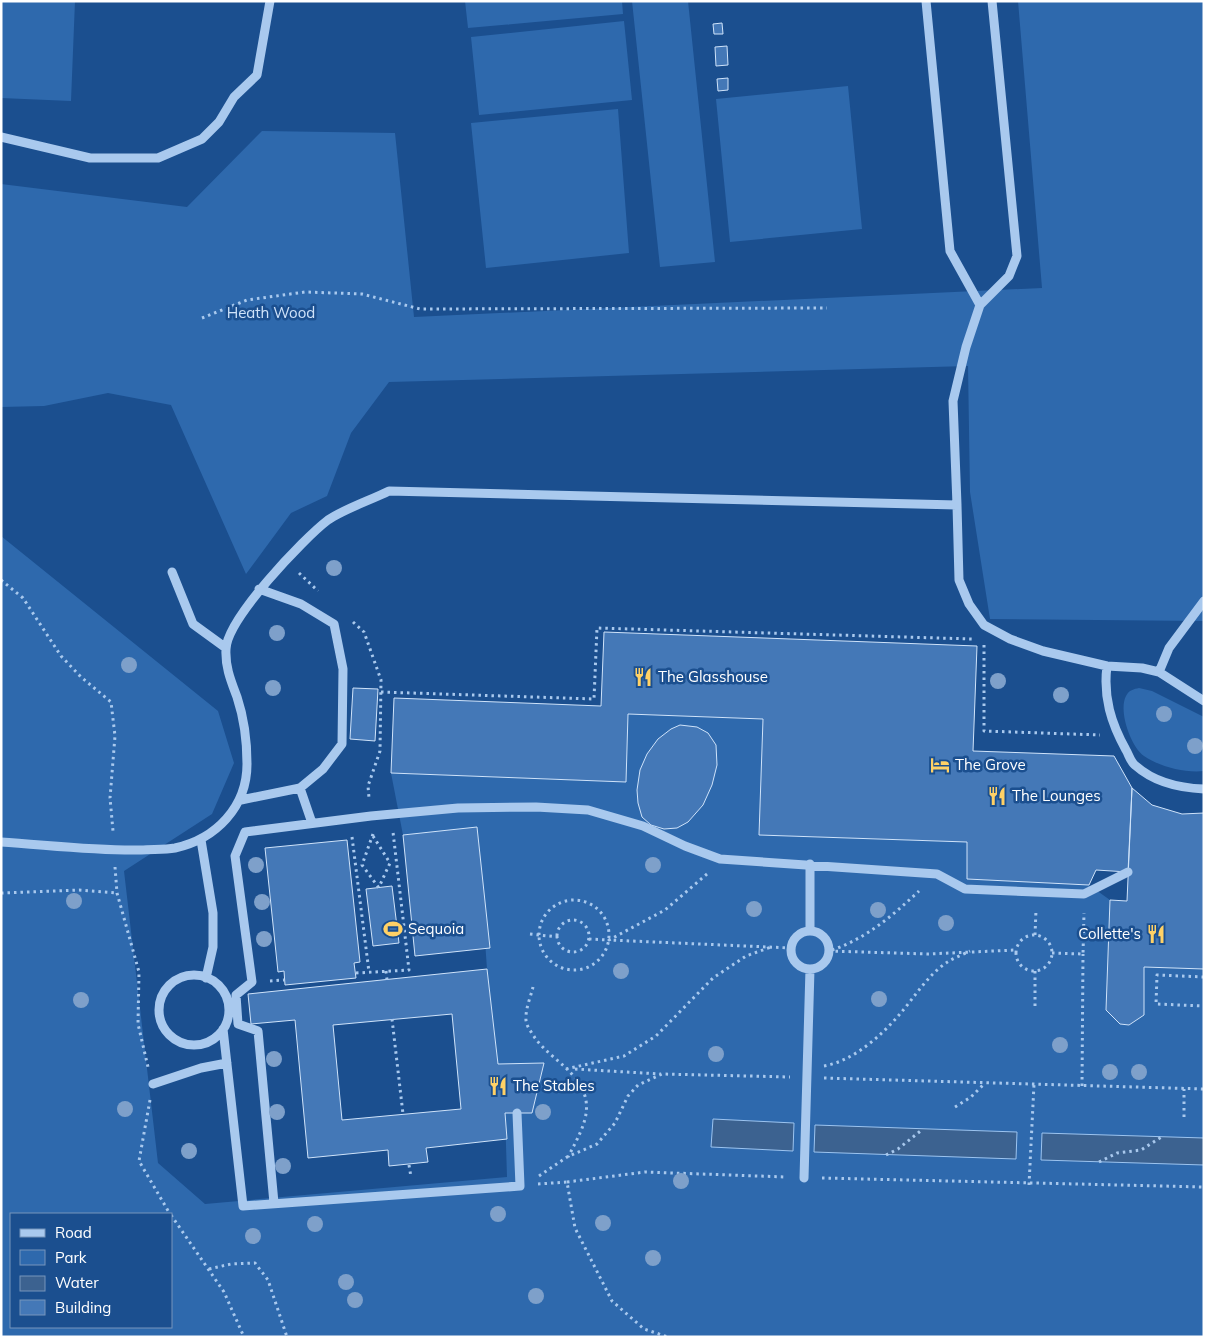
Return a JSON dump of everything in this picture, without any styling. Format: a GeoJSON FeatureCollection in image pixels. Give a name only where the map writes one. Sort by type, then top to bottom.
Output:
{"type":"FeatureCollection","features":[{"type":"Feature","properties":{"kind":"lane"},"geometry":{"type":"LineString","coordinates":[[1,137],[90,158],[158,158],[202,139],[219,122],[234,96],[257,75],[270,1]]}},
{"type":"Feature","properties":{"kind":"lane"},"geometry":{"type":"LineString","coordinates":[[926,1],[950,251],[980,305]]}},
{"type":"Feature","properties":{"kind":"lane"},"geometry":{"type":"LineString","coordinates":[[992,1],[1017,256],[1009,276],[980,305],[966,347],[953,401],[959,580],[969,604],[984,625],[1010,639],[1043,651],[1107,666],[1142,668],[1159,672],[1204,701]]}},
{"type":"Feature","properties":{"kind":"lane"},"geometry":{"type":"LineString","coordinates":[[1,842],[114,850],[174,848],[201,840],[218,829],[241,800],[247,766],[246,732],[228,674],[226,648],[233,629],[259,589],[328,520],[389,491],[957,505]]}},
{"type":"Feature","properties":{"kind":"lane"},"geometry":{"type":"LineString","coordinates":[[172,572],[193,624],[226,648]]}},
{"type":"Feature","properties":{"kind":"lane"},"geometry":{"type":"LineString","coordinates":[[241,800],[300,788],[323,769],[342,744],[342,668],[334,624],[301,604],[259,589]]}},
{"type":"Feature","properties":{"kind":"lane"},"geometry":{"type":"LineString","coordinates":[[1159,672],[1169,648],[1204,601]]}},
{"type":"Feature","properties":{"kind":"lane"},"geometry":{"type":"LineString","coordinates":[[1107,666],[1104,685],[1107,707],[1117,735],[1134,765],[1151,777],[1189,789],[1204,789]]}},
{"type":"Feature","properties":{"kind":"lane"},"geometry":{"type":"LineString","coordinates":[[300,788],[312,823]]}},
{"type":"Feature","properties":{"kind":"lane"},"geometry":{"type":"LineString","coordinates":[[274,1203],[258,1031],[238,1024],[236,996],[252,982],[235,856],[245,832],[372,816],[458,808],[536,807],[588,810],[644,826],[685,846],[720,858],[931,874],[965,889],[1084,894],[1128,872]]}},
{"type":"Feature","properties":{"kind":"lane"},"geometry":{"type":"LineString","coordinates":[[201,840],[213,913],[213,947],[206,978]]}},
{"type":"Feature","properties":{"kind":"lane"},"geometry":{"type":"LineString","coordinates":[[810,864],[810,931]]}},
{"type":"Feature","properties":{"kind":"lane"},"geometry":{"type":"LineString","coordinates":[[810,931],[821,935],[829,951],[825,961],[816,968],[810,969],[798,965],[794,960],[791,948],[795,938],[810,931]]}},
{"type":"Feature","properties":{"kind":"lane"},"geometry":{"type":"LineString","coordinates":[[804,1178],[809,1074],[810,969]]}},
{"type":"Feature","properties":{"kind":"lane"},"geometry":{"type":"LineString","coordinates":[[195,975],[206,978],[223,990],[227,1000],[228,1020],[223,1029],[210,1042],[188,1045],[177,1041],[168,1034],[162,1024],[159,1012],[160,1001],[165,990],[173,982],[183,977],[195,975]]}},
{"type":"Feature","properties":{"kind":"lane"},"geometry":{"type":"LineString","coordinates":[[223,1029],[243,1206],[520,1186],[517,1113]]}},
{"type":"Feature","properties":{"kind":"lane"},"geometry":{"type":"LineString","coordinates":[[153,1084],[201,1068],[227,1063]]}},
{"type":"Feature","properties":{"kind":"path"},"geometry":{"type":"LineString","coordinates":[[202,318],[247,300],[305,292],[362,294],[420,309],[827,308]]}},
{"type":"Feature","properties":{"kind":"path"},"geometry":{"type":"LineString","coordinates":[[1,580],[23,598],[62,656],[81,677],[111,702],[115,736],[110,798],[116,893],[138,972],[138,1024],[153,1084],[139,1161],[170,1213]]}},
{"type":"Feature","properties":{"kind":"path"},"geometry":{"type":"LineString","coordinates":[[984,625],[984,731],[1117,735]]}},
{"type":"Feature","properties":{"kind":"path"},"geometry":{"type":"LineString","coordinates":[[381,692],[594,699],[597,628],[965,638],[984,645]]}},
{"type":"Feature","properties":{"kind":"path"},"geometry":{"type":"LineString","coordinates":[[372,816],[373,836],[362,865],[379,888],[390,863],[373,836]]}},
{"type":"Feature","properties":{"kind":"path"},"geometry":{"type":"LineString","coordinates":[[356,973],[409,970],[393,833],[372,816]]}},
{"type":"Feature","properties":{"kind":"path"},"geometry":{"type":"LineString","coordinates":[[369,972],[352,833],[372,816]]}},
{"type":"Feature","properties":{"kind":"path"},"geometry":{"type":"LineString","coordinates":[[609,940],[665,910],[703,879],[720,858]]}},
{"type":"Feature","properties":{"kind":"path"},"geometry":{"type":"LineString","coordinates":[[829,951],[852,943],[880,926],[919,890],[931,874]]}},
{"type":"Feature","properties":{"kind":"path"},"geometry":{"type":"LineString","coordinates":[[1,893],[79,890],[116,893]]}},
{"type":"Feature","properties":{"kind":"path"},"geometry":{"type":"LineString","coordinates":[[1035,935],[1037,892]]}},
{"type":"Feature","properties":{"kind":"path"},"geometry":{"type":"LineString","coordinates":[[1082,1086],[1084,894]]}},
{"type":"Feature","properties":{"kind":"path"},"geometry":{"type":"LineString","coordinates":[[573,900],[586,902],[596,907],[606,922],[609,940],[606,951],[599,960],[580,970],[569,970],[549,960],[543,951],[539,935],[544,918],[551,908],[562,902],[573,900]]}},
{"type":"Feature","properties":{"kind":"path"},"geometry":{"type":"LineString","coordinates":[[574,920],[580,921],[587,928],[589,939],[580,950],[570,951],[561,946],[558,937],[558,931],[564,923],[574,920]]}},
{"type":"Feature","properties":{"kind":"path"},"geometry":{"type":"LineString","coordinates":[[530,934],[558,937]]}},
{"type":"Feature","properties":{"kind":"path"},"geometry":{"type":"LineString","coordinates":[[1035,935],[1045,939],[1052,953],[1048,963],[1035,971],[1021,965],[1016,956],[1016,950],[1020,941],[1035,935]]}},
{"type":"Feature","properties":{"kind":"path"},"geometry":{"type":"LineString","coordinates":[[589,939],[791,948]]}},
{"type":"Feature","properties":{"kind":"path"},"geometry":{"type":"LineString","coordinates":[[566,1068],[624,1056],[656,1036],[713,978],[746,956],[773,946]]}},
{"type":"Feature","properties":{"kind":"path"},"geometry":{"type":"LineString","coordinates":[[829,951],[928,954],[1016,950]]}},
{"type":"Feature","properties":{"kind":"path"},"geometry":{"type":"LineString","coordinates":[[809,1074],[835,1064],[866,1046],[899,1015],[915,994],[945,964],[970,951]]}},
{"type":"Feature","properties":{"kind":"path"},"geometry":{"type":"LineString","coordinates":[[1052,953],[1083,954]]}},
{"type":"Feature","properties":{"kind":"path"},"geometry":{"type":"LineString","coordinates":[[386,971],[388,980]]}},
{"type":"Feature","properties":{"kind":"path"},"geometry":{"type":"LineString","coordinates":[[1035,971],[1035,1008]]}},
{"type":"Feature","properties":{"kind":"path"},"geometry":{"type":"LineString","coordinates":[[1204,977],[1157,975],[1156,1004],[1204,1006]]}},
{"type":"Feature","properties":{"kind":"path"},"geometry":{"type":"LineString","coordinates":[[533,987],[525,1018],[528,1027],[540,1044],[566,1068],[583,1090],[588,1106],[586,1120],[567,1157]]}},
{"type":"Feature","properties":{"kind":"path"},"geometry":{"type":"LineString","coordinates":[[392,1019],[403,1114]]}},
{"type":"Feature","properties":{"kind":"path"},"geometry":{"type":"LineString","coordinates":[[566,1068],[662,1074],[809,1074],[985,1083],[1204,1089]]}},
{"type":"Feature","properties":{"kind":"path"},"geometry":{"type":"LineString","coordinates":[[520,1186],[551,1170],[567,1157],[597,1144],[615,1123],[628,1096],[638,1085],[662,1074]]}},
{"type":"Feature","properties":{"kind":"path"},"geometry":{"type":"LineString","coordinates":[[955,1107],[970,1097],[985,1083]]}},
{"type":"Feature","properties":{"kind":"path"},"geometry":{"type":"LineString","coordinates":[[1029,1185],[1034,1084]]}},
{"type":"Feature","properties":{"kind":"path"},"geometry":{"type":"LineString","coordinates":[[1184,1089],[1184,1117]]}},
{"type":"Feature","properties":{"kind":"path"},"geometry":{"type":"LineString","coordinates":[[886,1155],[898,1149],[923,1128]]}},
{"type":"Feature","properties":{"kind":"path"},"geometry":{"type":"LineString","coordinates":[[1098,1162],[1117,1153],[1141,1150],[1163,1136]]}},
{"type":"Feature","properties":{"kind":"path"},"geometry":{"type":"LineString","coordinates":[[520,1186],[645,1172],[1029,1185],[1204,1188]]}},
{"type":"Feature","properties":{"kind":"path"},"geometry":{"type":"LineString","coordinates":[[567,1182],[574,1228],[612,1301],[644,1329],[668,1337]]}},
{"type":"Feature","properties":{"kind":"path"},"geometry":{"type":"LineString","coordinates":[[172,1216],[224,1292],[244,1337]]}},
{"type":"Feature","properties":{"kind":"path"},"geometry":{"type":"LineString","coordinates":[[209,1269],[231,1264],[255,1263],[268,1280],[287,1337]]}},
{"type":"Feature","properties":{"kind":"green space"},"geometry":{"type":"Polygon","coordinates":[[[1,1],[75,1],[71,101],[1,98],[1,1]]]}},
{"type":"Feature","properties":{"kind":"green space"},"geometry":{"type":"Polygon","coordinates":[[[465,1],[622,1],[623,14],[468,28],[465,1]]]}},
{"type":"Feature","properties":{"kind":"green space"},"geometry":{"type":"Polygon","coordinates":[[[632,1],[688,1],[715,262],[660,267],[632,1]]]}},
{"type":"Feature","properties":{"kind":"green space","name":"Heath Wood"},"geometry":{"type":"Polygon","coordinates":[[[1018,1],[1204,1],[1204,621],[990,619],[970,492],[968,366],[389,382],[351,433],[327,496],[291,513],[246,574],[171,405],[108,393],[44,406],[1,407],[1,184],[187,207],[262,131],[395,133],[414,317],[1042,288],[1018,1]]]}},
{"type":"Feature","properties":{"kind":"green space"},"geometry":{"type":"Polygon","coordinates":[[[624,21],[632,100],[479,115],[471,37],[624,21]]]}},
{"type":"Feature","properties":{"kind":"green space"},"geometry":{"type":"Polygon","coordinates":[[[848,86],[862,229],[730,242],[716,99],[848,86]]]}},
{"type":"Feature","properties":{"kind":"green space"},"geometry":{"type":"Polygon","coordinates":[[[618,109],[629,253],[486,268],[471,123],[618,109]]]}},
{"type":"Feature","properties":{"kind":"green space"},"geometry":{"type":"Polygon","coordinates":[[[1,536],[218,711],[234,763],[212,814],[124,871],[158,1163],[205,1204],[507,1177],[505,1113],[543,1063],[498,1064],[487,969],[477,828],[403,835],[391,773],[626,782],[628,714],[763,719],[759,835],[967,842],[967,879],[1089,885],[1110,900],[1106,1010],[1120,1024],[1129,1025],[1144,1015],[1144,967],[1204,969],[1204,1337],[1,1337],[1,536]]]}},
{"type":"Feature","properties":{"kind":"green space"},"geometry":{"type":"Polygon","coordinates":[[[1139,688],[1152,691],[1204,717],[1204,771],[1189,771],[1165,766],[1150,760],[1139,751],[1130,737],[1127,728],[1124,703],[1127,694],[1139,688]]]}},
{"type":"Feature","properties":{"kind":"water"},"geometry":{"type":"Polygon","coordinates":[[[713,1119],[794,1123],[793,1151],[711,1147],[713,1119]]]}},
{"type":"Feature","properties":{"kind":"water"},"geometry":{"type":"Polygon","coordinates":[[[815,1125],[1017,1132],[1016,1159],[814,1152],[815,1125]]]}},
{"type":"Feature","properties":{"kind":"water"},"geometry":{"type":"Polygon","coordinates":[[[1042,1133],[1204,1138],[1204,1165],[1041,1160],[1042,1133]]]}},
{"type":"Feature","properties":{"kind":"building"},"geometry":{"type":"Polygon","coordinates":[[[722,23],[723,34],[714,34],[713,24],[722,23]]]}},
{"type":"Feature","properties":{"kind":"building"},"geometry":{"type":"Polygon","coordinates":[[[727,46],[728,65],[716,66],[715,47],[727,46]]]}},
{"type":"Feature","properties":{"kind":"building"},"geometry":{"type":"Polygon","coordinates":[[[728,78],[728,90],[718,91],[717,79],[728,78]]]}},
{"type":"Feature","properties":{"kind":"building","name":"The Grove"},"geometry":{"type":"Polygon","coordinates":[[[604,632],[977,646],[973,751],[1114,756],[1132,788],[1128,872],[1096,870],[1089,885],[967,879],[967,842],[759,835],[763,719],[628,714],[626,782],[391,773],[394,698],[601,706],[604,632]]]}},
{"type":"Feature","properties":{"kind":"building"},"geometry":{"type":"Polygon","coordinates":[[[353,688],[378,689],[375,741],[350,739],[353,688]]]}},
{"type":"Feature","properties":{"kind":"building"},"geometry":{"type":"Polygon","coordinates":[[[680,725],[697,727],[708,733],[716,745],[717,765],[712,785],[703,805],[688,822],[677,828],[664,829],[651,825],[642,817],[637,790],[640,770],[647,754],[658,739],[680,725]]]}},
{"type":"Feature","properties":{"kind":"building","name":"Collette's"},"geometry":{"type":"Polygon","coordinates":[[[1132,788],[1152,805],[1182,814],[1204,813],[1204,969],[1144,967],[1144,1015],[1129,1025],[1120,1024],[1106,1010],[1110,900],[1127,901],[1132,788]]]}},
{"type":"Feature","properties":{"kind":"building"},"geometry":{"type":"Polygon","coordinates":[[[477,827],[490,948],[415,956],[403,835],[477,827]]]}},
{"type":"Feature","properties":{"kind":"building"},"geometry":{"type":"Polygon","coordinates":[[[347,840],[360,962],[354,963],[356,978],[285,985],[284,971],[278,972],[265,848],[347,840]]]}},
{"type":"Feature","properties":{"kind":"building"},"geometry":{"type":"Polygon","coordinates":[[[392,886],[399,943],[373,946],[366,889],[392,886]]]}},
{"type":"Feature","properties":{"kind":"building","name":"The Stables"},"geometry":{"type":"Polygon","coordinates":[[[487,969],[498,1064],[544,1063],[532,1113],[505,1113],[507,1139],[426,1148],[428,1162],[389,1166],[388,1150],[308,1158],[295,1020],[251,1024],[248,994],[487,969]],[[452,1014],[333,1025],[342,1120],[461,1109],[452,1014]]]}},
{"type":"Feature","properties":{"kind":"place","name":"The Glasshouse"},"geometry":{"type":"Point","coordinates":[643,677]}},
{"type":"Feature","properties":{"kind":"place","name":"The Grove"},"geometry":{"type":"Point","coordinates":[940,765]}},
{"type":"Feature","properties":{"kind":"place","name":"The Lounges"},"geometry":{"type":"Point","coordinates":[997,796]}},
{"type":"Feature","properties":{"kind":"place","name":"Sequoia"},"geometry":{"type":"Point","coordinates":[393,929]}},
{"type":"Feature","properties":{"kind":"place","name":"Collette's"},"geometry":{"type":"Point","coordinates":[1156,934]}},
{"type":"Feature","properties":{"kind":"place","name":"The Stables"},"geometry":{"type":"Point","coordinates":[498,1086]}}]}
